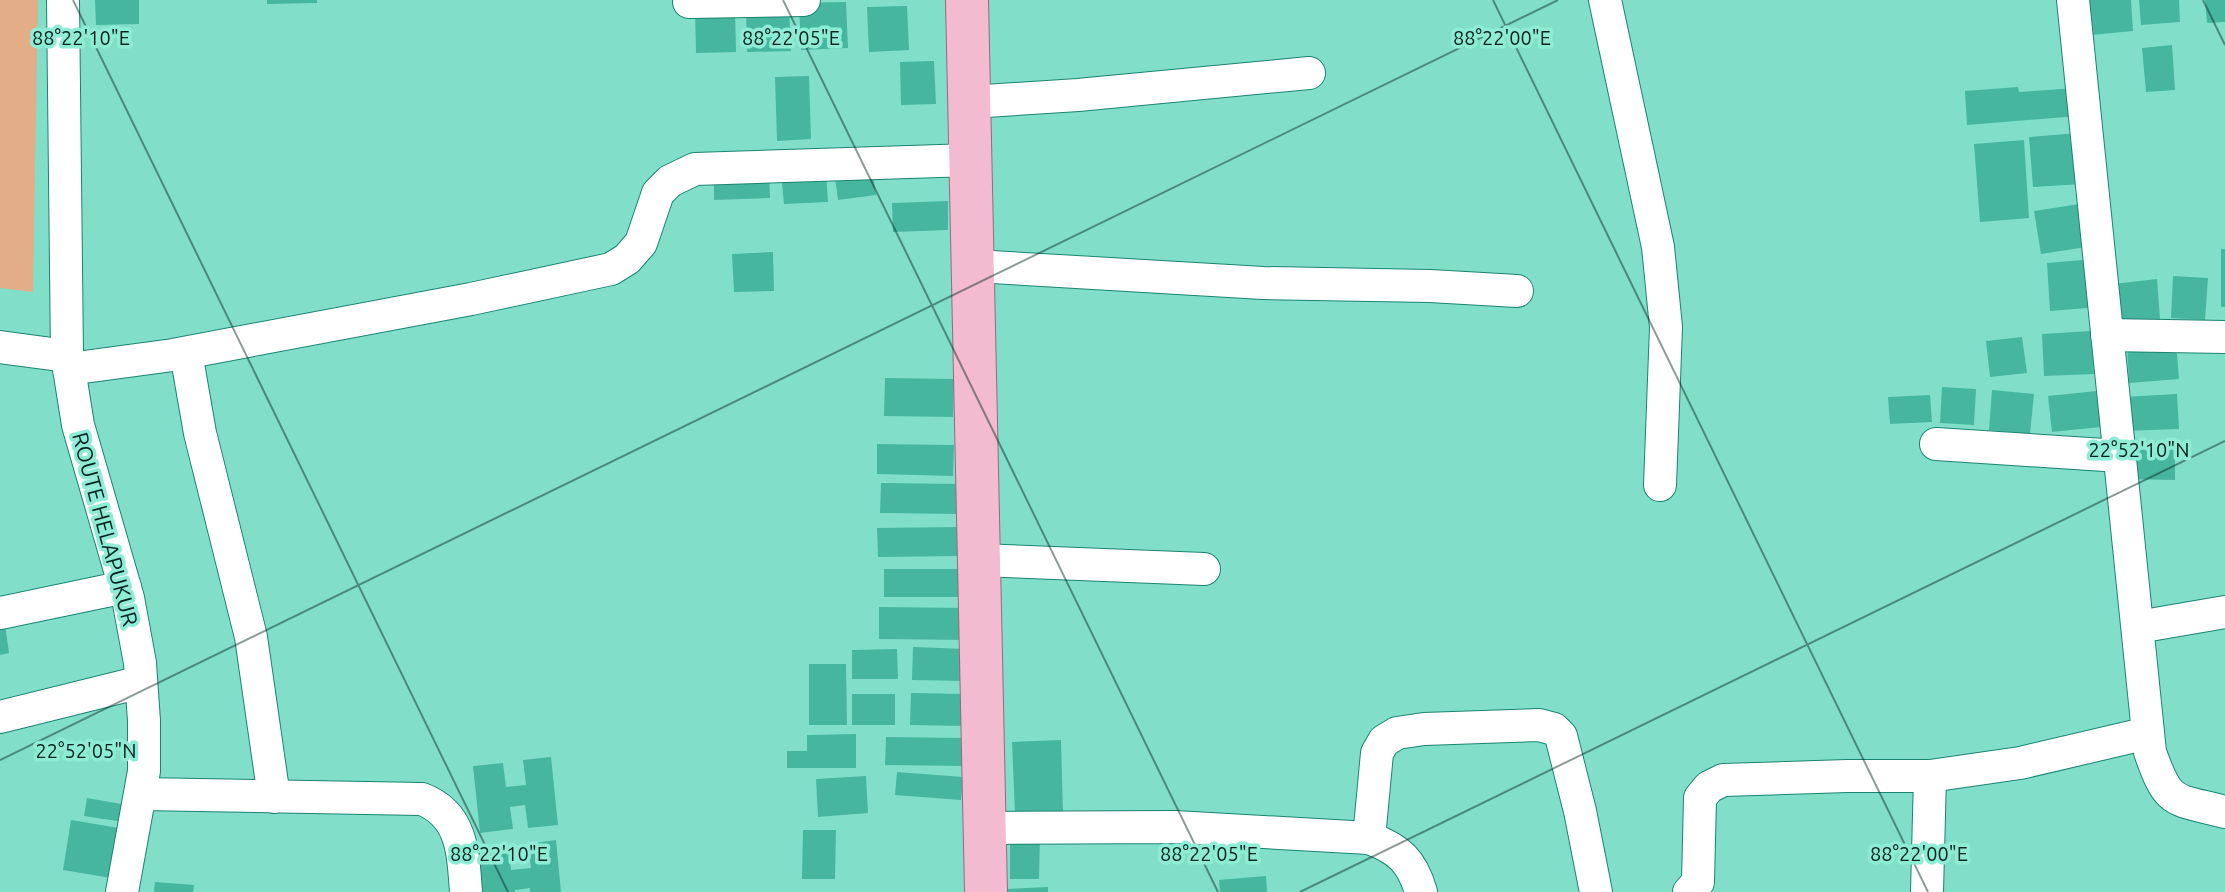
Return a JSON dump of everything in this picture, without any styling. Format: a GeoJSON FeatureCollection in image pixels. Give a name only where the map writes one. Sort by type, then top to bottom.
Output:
{"type":"FeatureCollection","features":[{"type":"Feature","properties":{"kind":"main road"},"geometry":{"type":"LineString","coordinates":[[967,0],[986,892]]}},
{"type":"Feature","properties":{"kind":"street","name":"ROUTE HELAPUKUR"},"geometry":{"type":"LineString","coordinates":[[63,0],[68,362],[78,425],[125,587],[141,682],[144,771],[122,892]]}},
{"type":"Feature","properties":{"kind":"street"},"geometry":{"type":"LineString","coordinates":[[689,2],[804,0]]}},
{"type":"Feature","properties":{"kind":"street"},"geometry":{"type":"LineString","coordinates":[[1605,0],[1658,247],[1666,327],[1660,485]]}},
{"type":"Feature","properties":{"kind":"street"},"geometry":{"type":"LineString","coordinates":[[2073,0],[2150,752],[2162,787],[2173,798],[2225,812]]}},
{"type":"Feature","properties":{"kind":"street"},"geometry":{"type":"LineString","coordinates":[[970,102],[1309,73]]}},
{"type":"Feature","properties":{"kind":"street"},"geometry":{"type":"LineString","coordinates":[[0,347],[68,362],[186,353],[611,269],[627,259],[641,243],[658,193],[670,181],[695,169],[971,160]]}},
{"type":"Feature","properties":{"kind":"street"},"geometry":{"type":"LineString","coordinates":[[974,266],[1263,283],[1517,291]]}},
{"type":"Feature","properties":{"kind":"street"},"geometry":{"type":"LineString","coordinates":[[2107,335],[2225,337]]}},
{"type":"Feature","properties":{"kind":"street"},"geometry":{"type":"LineString","coordinates":[[186,353],[200,433],[251,637],[274,797]]}},
{"type":"Feature","properties":{"kind":"street"},"geometry":{"type":"LineString","coordinates":[[1936,444],[2120,456]]}},
{"type":"Feature","properties":{"kind":"street"},"geometry":{"type":"LineString","coordinates":[[980,560],[1204,569]]}},
{"type":"Feature","properties":{"kind":"street"},"geometry":{"type":"LineString","coordinates":[[0,613],[125,587]]}},
{"type":"Feature","properties":{"kind":"street"},"geometry":{"type":"LineString","coordinates":[[2138,627],[2225,612]]}},
{"type":"Feature","properties":{"kind":"street"},"geometry":{"type":"LineString","coordinates":[[0,717],[141,682]]}},
{"type":"Feature","properties":{"kind":"street"},"geometry":{"type":"LineString","coordinates":[[1369,838],[1377,753],[1384,741],[1397,733],[1424,729],[1539,725],[1554,729],[1561,736],[1596,892]]}},
{"type":"Feature","properties":{"kind":"street"},"geometry":{"type":"LineString","coordinates":[[1689,892],[1698,882],[1700,798],[1709,787],[1723,780],[1930,776],[2020,763],[2148,733]]}},
{"type":"Feature","properties":{"kind":"street"},"geometry":{"type":"LineString","coordinates":[[1927,892],[1930,776]]}},
{"type":"Feature","properties":{"kind":"street"},"geometry":{"type":"LineString","coordinates":[[141,794],[422,799],[438,805],[451,818],[463,852],[466,892]]}},
{"type":"Feature","properties":{"kind":"street"},"geometry":{"type":"LineString","coordinates":[[986,828],[1175,827],[1369,838],[1393,847],[1415,871],[1421,892]]}},
{"type":"Feature","properties":{"kind":"shaded area"},"geometry":{"type":"Polygon","coordinates":[[[0,0],[38,0],[33,292],[0,288],[0,0]]]}},
{"type":"Feature","properties":{"kind":"building"},"geometry":{"type":"Polygon","coordinates":[[[95,0],[139,0],[139,24],[96,25],[95,0]]]}},
{"type":"Feature","properties":{"kind":"building"},"geometry":{"type":"Polygon","coordinates":[[[267,0],[317,0],[317,3],[267,4],[267,0]]]}},
{"type":"Feature","properties":{"kind":"building"},"geometry":{"type":"Polygon","coordinates":[[[2088,0],[2131,0],[2133,31],[2091,35],[2088,0]]]}},
{"type":"Feature","properties":{"kind":"building"},"geometry":{"type":"Polygon","coordinates":[[[2139,0],[2179,0],[2180,22],[2141,25],[2139,0]]]}},
{"type":"Feature","properties":{"kind":"building"},"geometry":{"type":"Polygon","coordinates":[[[2205,0],[2225,0],[2225,22],[2207,23],[2205,0]]]}},
{"type":"Feature","properties":{"kind":"building"},"geometry":{"type":"Polygon","coordinates":[[[846,2],[848,48],[801,50],[799,3],[846,2]]]}},
{"type":"Feature","properties":{"kind":"building"},"geometry":{"type":"Polygon","coordinates":[[[907,6],[909,50],[869,52],[867,7],[907,6]]]}},
{"type":"Feature","properties":{"kind":"building"},"geometry":{"type":"Polygon","coordinates":[[[735,8],[736,52],[696,53],[695,9],[735,8]]]}},
{"type":"Feature","properties":{"kind":"building"},"geometry":{"type":"Polygon","coordinates":[[[789,8],[791,51],[747,52],[746,9],[789,8]]]}},
{"type":"Feature","properties":{"kind":"building"},"geometry":{"type":"Polygon","coordinates":[[[2172,45],[2175,90],[2146,92],[2142,48],[2172,45]]]}},
{"type":"Feature","properties":{"kind":"building"},"geometry":{"type":"Polygon","coordinates":[[[934,61],[936,104],[901,105],[900,62],[934,61]]]}},
{"type":"Feature","properties":{"kind":"building"},"geometry":{"type":"Polygon","coordinates":[[[809,76],[811,139],[777,141],[775,77],[809,76]]]}},
{"type":"Feature","properties":{"kind":"building"},"geometry":{"type":"Polygon","coordinates":[[[2018,87],[2019,92],[2076,88],[2078,116],[1967,125],[1965,91],[2018,87]]]}},
{"type":"Feature","properties":{"kind":"building"},"geometry":{"type":"Polygon","coordinates":[[[2078,133],[2082,184],[2033,187],[2029,137],[2078,133]]]}},
{"type":"Feature","properties":{"kind":"building"},"geometry":{"type":"Polygon","coordinates":[[[2024,140],[2029,218],[1980,222],[1974,144],[2024,140]]]}},
{"type":"Feature","properties":{"kind":"building"},"geometry":{"type":"Polygon","coordinates":[[[872,168],[876,195],[838,200],[834,170],[872,168]]]}},
{"type":"Feature","properties":{"kind":"building"},"geometry":{"type":"Polygon","coordinates":[[[769,170],[770,198],[714,200],[714,173],[769,170]]]}},
{"type":"Feature","properties":{"kind":"building"},"geometry":{"type":"Polygon","coordinates":[[[826,172],[828,202],[784,204],[781,173],[826,172]]]}},
{"type":"Feature","properties":{"kind":"building"},"geometry":{"type":"Polygon","coordinates":[[[948,201],[948,230],[893,232],[892,203],[948,201]]]}},
{"type":"Feature","properties":{"kind":"building"},"geometry":{"type":"Polygon","coordinates":[[[2086,203],[2093,246],[2041,254],[2034,211],[2086,203]]]}},
{"type":"Feature","properties":{"kind":"building"},"geometry":{"type":"Polygon","coordinates":[[[2221,249],[2225,249],[2225,307],[2221,307],[2221,249]]]}},
{"type":"Feature","properties":{"kind":"building"},"geometry":{"type":"Polygon","coordinates":[[[773,252],[774,291],[734,292],[732,254],[773,252]]]}},
{"type":"Feature","properties":{"kind":"building"},"geometry":{"type":"Polygon","coordinates":[[[2095,259],[2099,307],[2050,311],[2047,263],[2095,259]]]}},
{"type":"Feature","properties":{"kind":"building"},"geometry":{"type":"Polygon","coordinates":[[[2173,276],[2208,278],[2205,320],[2171,318],[2173,276]]]}},
{"type":"Feature","properties":{"kind":"building"},"geometry":{"type":"Polygon","coordinates":[[[2157,279],[2160,319],[2117,323],[2113,284],[2157,279]]]}},
{"type":"Feature","properties":{"kind":"building"},"geometry":{"type":"Polygon","coordinates":[[[2091,331],[2094,374],[2044,376],[2042,334],[2091,331]]]}},
{"type":"Feature","properties":{"kind":"building"},"geometry":{"type":"Polygon","coordinates":[[[2022,337],[2027,373],[1990,377],[1986,341],[2022,337]]]}},
{"type":"Feature","properties":{"kind":"building"},"geometry":{"type":"Polygon","coordinates":[[[2176,342],[2179,379],[2129,383],[2127,345],[2176,342]]]}},
{"type":"Feature","properties":{"kind":"building"},"geometry":{"type":"Polygon","coordinates":[[[885,378],[954,379],[953,417],[884,416],[885,378]]]}},
{"type":"Feature","properties":{"kind":"building"},"geometry":{"type":"Polygon","coordinates":[[[1942,387],[1976,389],[1974,425],[1940,423],[1942,387]]]}},
{"type":"Feature","properties":{"kind":"building"},"geometry":{"type":"Polygon","coordinates":[[[1992,390],[2034,394],[2030,434],[1989,430],[1992,390]]]}},
{"type":"Feature","properties":{"kind":"building"},"geometry":{"type":"Polygon","coordinates":[[[2097,391],[2101,427],[2052,432],[2048,396],[2097,391]]]}},
{"type":"Feature","properties":{"kind":"building"},"geometry":{"type":"Polygon","coordinates":[[[2177,394],[2179,429],[2125,431],[2123,397],[2177,394]]]}},
{"type":"Feature","properties":{"kind":"building"},"geometry":{"type":"Polygon","coordinates":[[[1930,395],[1932,422],[1890,424],[1888,397],[1930,395]]]}},
{"type":"Feature","properties":{"kind":"building"},"geometry":{"type":"Polygon","coordinates":[[[2122,441],[2175,442],[2175,480],[2125,479],[2122,441]]]}},
{"type":"Feature","properties":{"kind":"building"},"geometry":{"type":"Polygon","coordinates":[[[877,444],[954,445],[953,476],[877,474],[877,444]]]}},
{"type":"Feature","properties":{"kind":"building"},"geometry":{"type":"Polygon","coordinates":[[[881,483],[962,484],[962,514],[880,513],[881,483]]]}},
{"type":"Feature","properties":{"kind":"building"},"geometry":{"type":"Polygon","coordinates":[[[959,527],[959,556],[878,557],[877,528],[959,527]]]}},
{"type":"Feature","properties":{"kind":"building"},"geometry":{"type":"Polygon","coordinates":[[[884,569],[964,569],[964,597],[884,597],[884,569]]]}},
{"type":"Feature","properties":{"kind":"building"},"geometry":{"type":"Polygon","coordinates":[[[879,607],[968,608],[968,640],[879,639],[879,607]]]}},
{"type":"Feature","properties":{"kind":"building"},"geometry":{"type":"Polygon","coordinates":[[[4,617],[9,653],[0,655],[0,618],[4,617]]]}},
{"type":"Feature","properties":{"kind":"building"},"geometry":{"type":"Polygon","coordinates":[[[913,647],[967,649],[966,681],[912,680],[913,647]]]}},
{"type":"Feature","properties":{"kind":"building"},"geometry":{"type":"Polygon","coordinates":[[[897,649],[898,679],[852,679],[852,650],[897,649]]]}},
{"type":"Feature","properties":{"kind":"building"},"geometry":{"type":"Polygon","coordinates":[[[809,664],[846,664],[847,725],[809,725],[809,664]]]}},
{"type":"Feature","properties":{"kind":"building"},"geometry":{"type":"Polygon","coordinates":[[[911,693],[965,694],[964,726],[910,725],[911,693]]]}},
{"type":"Feature","properties":{"kind":"building"},"geometry":{"type":"Polygon","coordinates":[[[852,694],[895,694],[895,725],[852,725],[852,694]]]}},
{"type":"Feature","properties":{"kind":"building"},"geometry":{"type":"Polygon","coordinates":[[[856,734],[856,768],[787,768],[787,751],[807,751],[807,735],[856,734]]]}},
{"type":"Feature","properties":{"kind":"building"},"geometry":{"type":"Polygon","coordinates":[[[886,737],[966,738],[966,766],[885,765],[886,737]]]}},
{"type":"Feature","properties":{"kind":"building"},"geometry":{"type":"Polygon","coordinates":[[[1061,740],[1063,813],[1015,814],[1012,742],[1061,740]]]}},
{"type":"Feature","properties":{"kind":"building"},"geometry":{"type":"Polygon","coordinates":[[[551,757],[558,825],[528,828],[525,805],[510,807],[513,829],[480,833],[473,766],[503,763],[506,787],[526,785],[523,760],[551,757]]]}},
{"type":"Feature","properties":{"kind":"building"},"geometry":{"type":"Polygon","coordinates":[[[897,772],[963,777],[961,800],[895,795],[897,772]]]}},
{"type":"Feature","properties":{"kind":"building"},"geometry":{"type":"Polygon","coordinates":[[[866,776],[868,813],[818,817],[816,779],[866,776]]]}},
{"type":"Feature","properties":{"kind":"building"},"geometry":{"type":"Polygon","coordinates":[[[87,798],[127,805],[124,822],[84,816],[87,798]]]}},
{"type":"Feature","properties":{"kind":"building"},"geometry":{"type":"Polygon","coordinates":[[[71,820],[119,828],[111,878],[63,870],[71,820]]]}},
{"type":"Feature","properties":{"kind":"building"},"geometry":{"type":"Polygon","coordinates":[[[803,830],[836,830],[835,879],[802,879],[803,830]]]}},
{"type":"Feature","properties":{"kind":"building"},"geometry":{"type":"Polygon","coordinates":[[[1010,836],[1040,836],[1039,879],[1010,879],[1010,836]]]}},
{"type":"Feature","properties":{"kind":"building"},"geometry":{"type":"Polygon","coordinates":[[[556,840],[561,892],[530,892],[530,888],[515,892],[483,892],[478,849],[508,846],[511,870],[531,868],[528,844],[556,840]]]}},
{"type":"Feature","properties":{"kind":"building"},"geometry":{"type":"Polygon","coordinates":[[[1266,876],[1267,892],[1220,892],[1219,880],[1266,876]]]}},
{"type":"Feature","properties":{"kind":"building"},"geometry":{"type":"Polygon","coordinates":[[[155,882],[194,885],[193,892],[154,892],[155,882]]]}},
{"type":"Feature","properties":{"kind":"building"},"geometry":{"type":"Polygon","coordinates":[[[1048,887],[1048,892],[1007,892],[1007,889],[1048,887]]]}}]}
